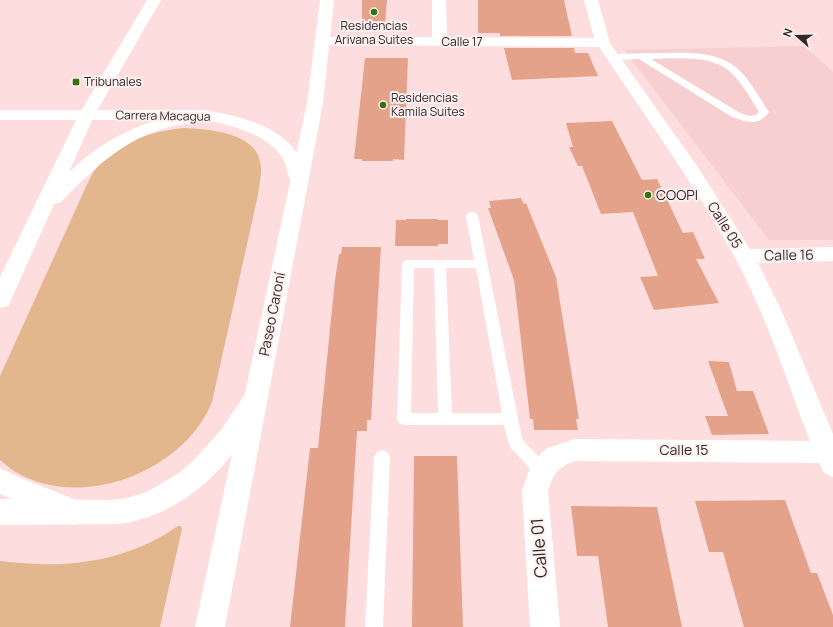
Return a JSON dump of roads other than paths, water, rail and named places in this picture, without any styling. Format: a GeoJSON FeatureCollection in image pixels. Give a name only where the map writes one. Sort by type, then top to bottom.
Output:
{"type":"FeatureCollection","features":[{"type":"Feature","properties":{"kind":"street"},"geometry":{"type":"LineString","coordinates":[[0,300],[86,116],[154,0]]}},
{"type":"Feature","properties":{"kind":"street","name":"Paseo Caroní"},"geometry":{"type":"LineString","coordinates":[[210,627],[314,103],[327,0]]}},
{"type":"Feature","properties":{"kind":"street"},"geometry":{"type":"LineString","coordinates":[[439,0],[440,42]]}},
{"type":"Feature","properties":{"kind":"street","name":"Calle 05"},"geometry":{"type":"LineString","coordinates":[[590,0],[608,50],[691,170],[744,256],[771,312],[831,456]]}},
{"type":"Feature","properties":{"kind":"street","name":"Calle 17"},"geometry":{"type":"LineString","coordinates":[[322,41],[440,42],[608,50]]}},
{"type":"Feature","properties":{"kind":"street"},"geometry":{"type":"LineString","coordinates":[[41,212],[85,166],[126,136],[168,121],[204,115]]}},
{"type":"Feature","properties":{"kind":"street","name":"Carrera Macagua"},"geometry":{"type":"LineString","coordinates":[[0,116],[204,115],[223,119],[263,133],[279,143],[291,156],[299,179]]}},
{"type":"Feature","properties":{"kind":"street","name":"Calle 16"},"geometry":{"type":"LineString","coordinates":[[744,256],[833,254]]}},
{"type":"Feature","properties":{"kind":"street"},"geometry":{"type":"LineString","coordinates":[[0,512],[103,513],[134,509],[163,498],[190,480],[219,454],[242,422],[256,399]]}},
{"type":"Feature","properties":{"kind":"street","name":"Calle 15"},"geometry":{"type":"LineString","coordinates":[[541,470],[556,456],[575,450],[831,456]]}},
{"type":"Feature","properties":{"kind":"street","name":"Calle 01"},"geometry":{"type":"LineString","coordinates":[[541,470],[535,490],[545,627]]}},
{"type":"Feature","properties":{"kind":"street"},"geometry":{"type":"LineString","coordinates":[[0,480],[12,487],[74,512]]}},
{"type":"Feature","properties":{"kind":"lane"},"geometry":{"type":"LineString","coordinates":[[608,50],[642,57],[707,57],[719,59],[735,72],[764,112],[759,118],[748,119],[736,115],[642,57]]}},
{"type":"Feature","properties":{"kind":"lane"},"geometry":{"type":"LineString","coordinates":[[472,216],[515,442],[541,470]]}},
{"type":"Feature","properties":{"kind":"lane"},"geometry":{"type":"LineString","coordinates":[[481,264],[408,264],[404,419],[510,419]]}},
{"type":"Feature","properties":{"kind":"lane"},"geometry":{"type":"LineString","coordinates":[[440,264],[445,419]]}},
{"type":"Feature","properties":{"kind":"lane"},"geometry":{"type":"LineString","coordinates":[[374,627],[382,457]]}},
{"type":"Feature","properties":{"kind":"place","name":"Residencias Arivana Suites"},"geometry":{"type":"Point","coordinates":[374,12]}},
{"type":"Feature","properties":{"kind":"place","name":"Tribunales"},"geometry":{"type":"Point","coordinates":[76,82]}},
{"type":"Feature","properties":{"kind":"place","name":"Residencias Kamila Suites"},"geometry":{"type":"Point","coordinates":[383,105]}},
{"type":"Feature","properties":{"kind":"place","name":"COOPI"},"geometry":{"type":"Point","coordinates":[648,195]}}]}
